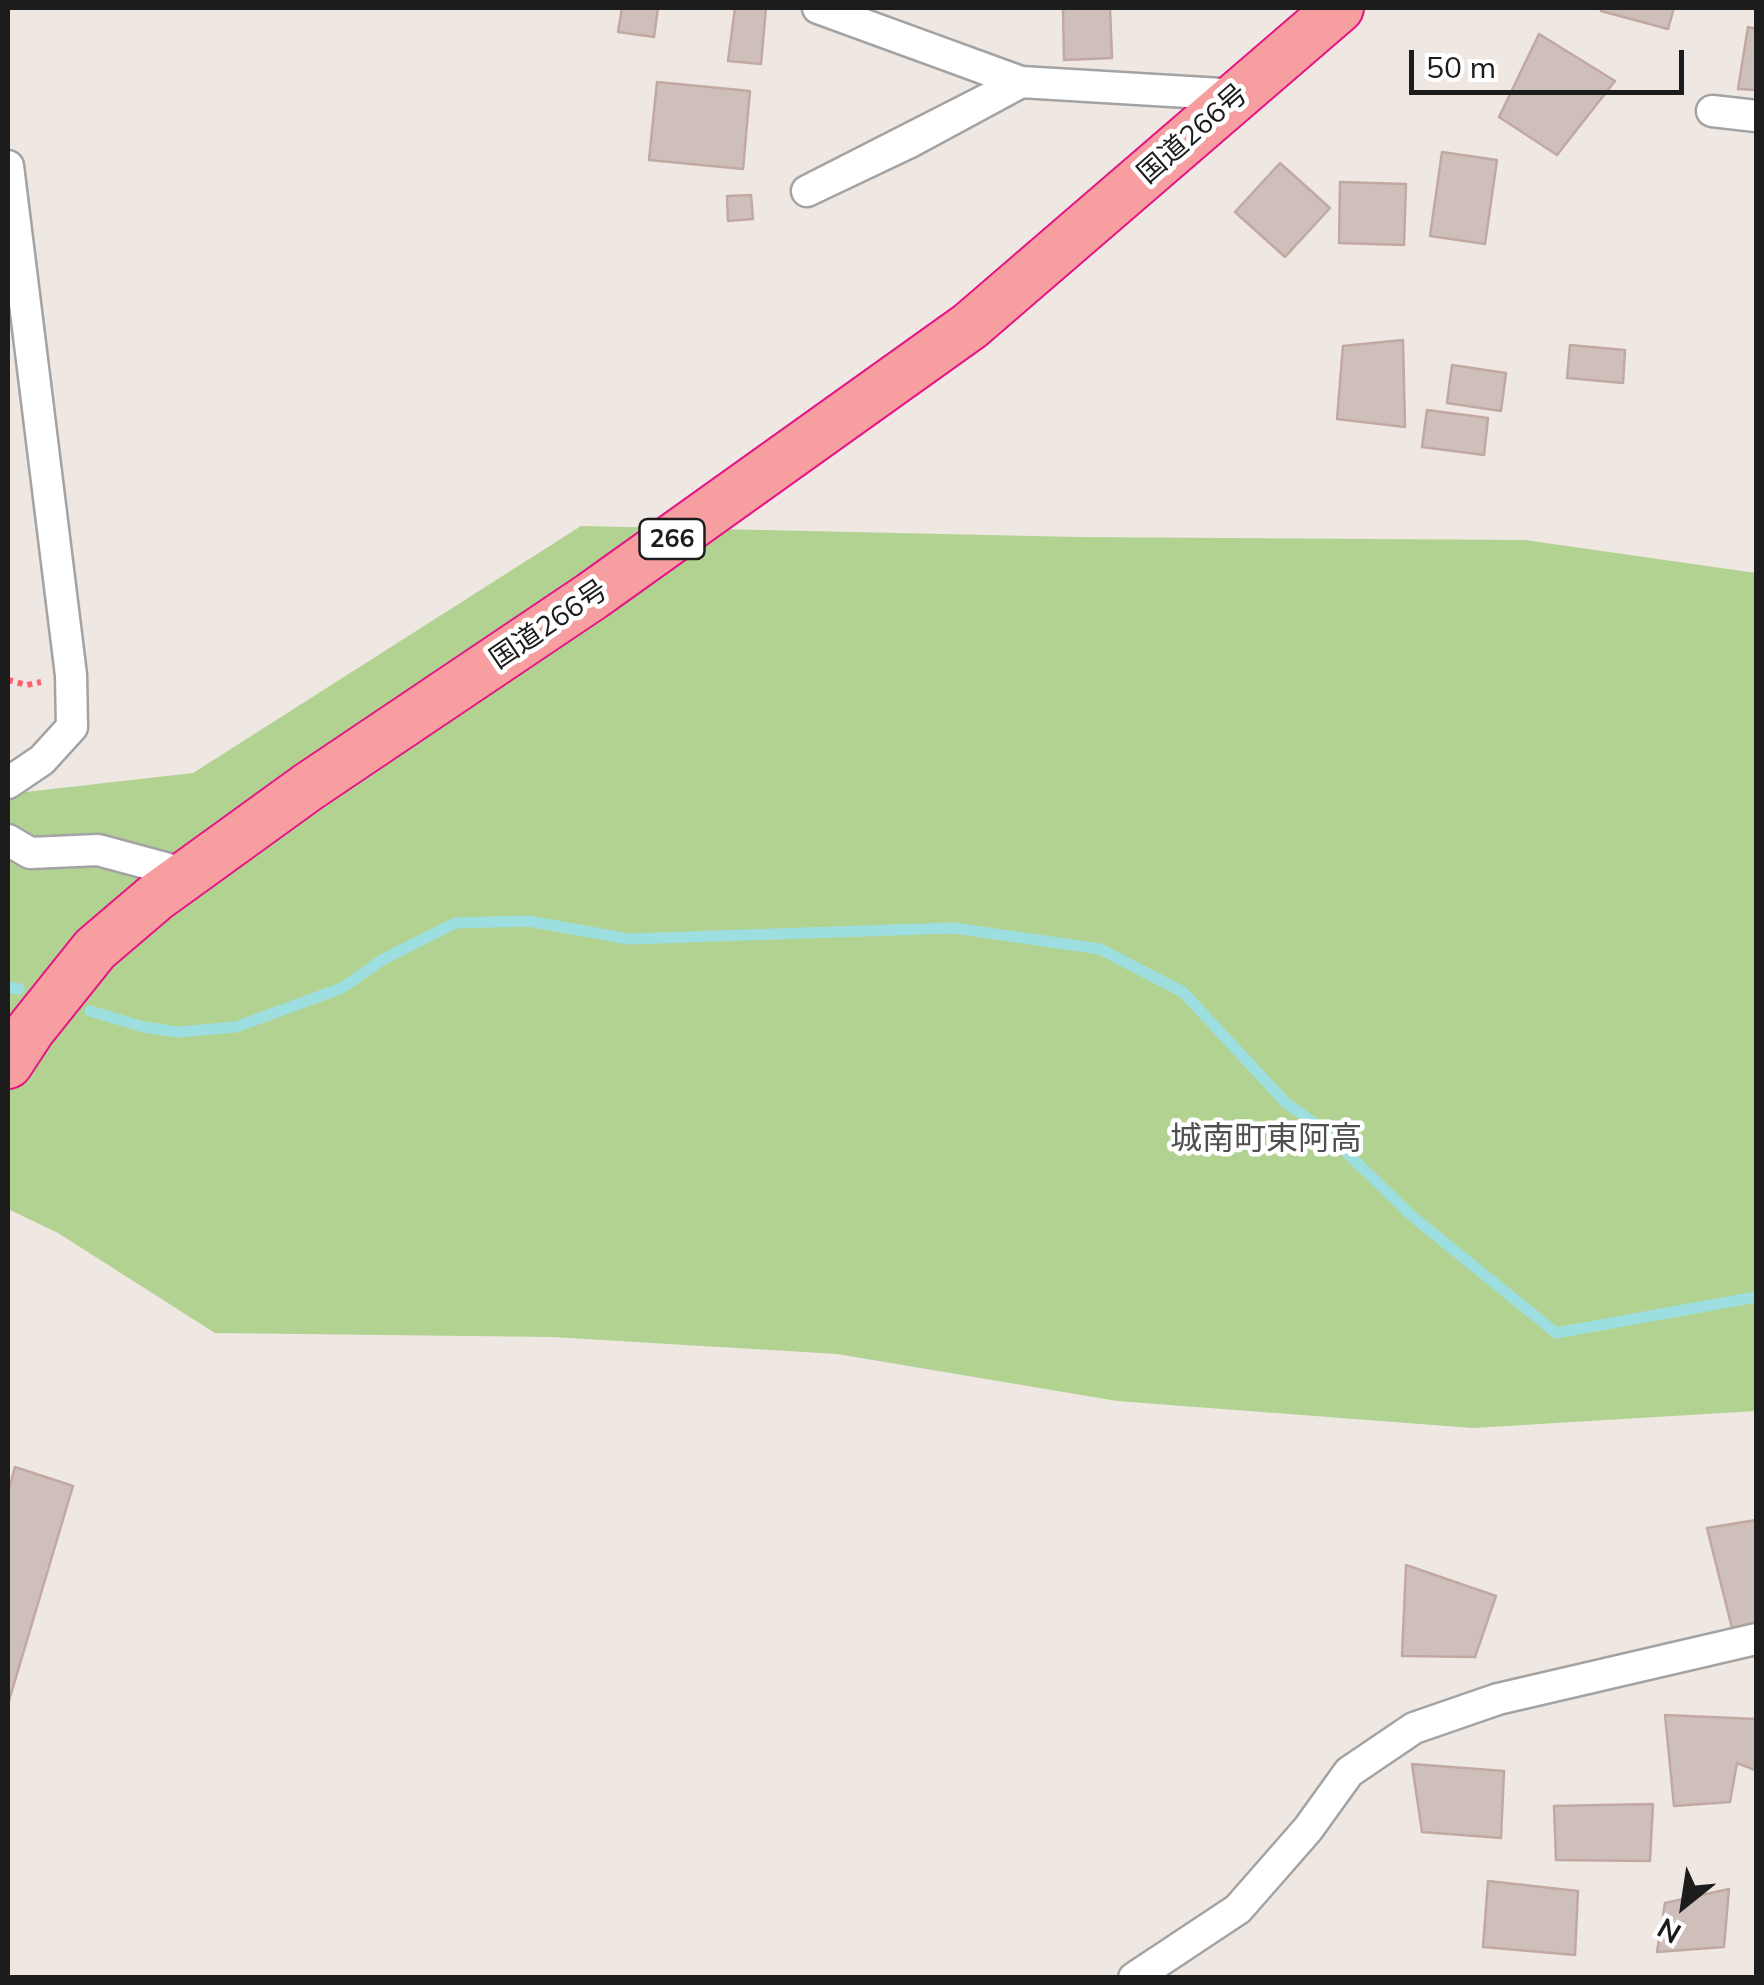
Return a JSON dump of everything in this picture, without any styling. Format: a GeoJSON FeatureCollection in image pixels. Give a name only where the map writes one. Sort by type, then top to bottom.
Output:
{"type":"FeatureCollection","features":[{"type":"Feature","properties":{"kind":"highway","name":"国道266号"},"geometry":{"type":"LineString","coordinates":[[8,1064],[31,1028],[95,949],[187,874],[308,787],[592,596],[970,326],[1339,8]]}},
{"type":"Feature","properties":{"kind":"street"},"geometry":{"type":"LineString","coordinates":[[818,8],[1021,82],[1238,95]]}},
{"type":"Feature","properties":{"kind":"street"},"geometry":{"type":"LineString","coordinates":[[1021,82],[908,143],[807,191],[1005,91],[1021,82]]}},
{"type":"Feature","properties":{"kind":"street"},"geometry":{"type":"LineString","coordinates":[[1712,112],[1756,116]]}},
{"type":"Feature","properties":{"kind":"street"},"geometry":{"type":"LineString","coordinates":[[8,166],[71,674],[72,727],[42,760],[8,783]]}},
{"type":"Feature","properties":{"kind":"street"},"geometry":{"type":"LineString","coordinates":[[8,840],[30,853],[98,850],[187,874]]}},
{"type":"Feature","properties":{"kind":"street"},"geometry":{"type":"LineString","coordinates":[[1134,1978],[1238,1910],[1308,1829],[1350,1772],[1414,1728],[1498,1699],[1756,1639]]}},
{"type":"Feature","properties":{"kind":"green space"},"geometry":{"type":"Polygon","coordinates":[[[581,526],[1078,537],[1525,540],[1756,573],[1756,1411],[1473,1428],[1117,1401],[837,1354],[552,1337],[215,1333],[58,1233],[8,1209],[8,794],[193,773],[581,526]]]}},
{"type":"Feature","properties":{"kind":"building"},"geometry":{"type":"Polygon","coordinates":[[[622,8],[658,8],[654,37],[618,32],[622,8]]]}},
{"type":"Feature","properties":{"kind":"building"},"geometry":{"type":"Polygon","coordinates":[[[735,8],[766,8],[761,64],[728,61],[735,8]]]}},
{"type":"Feature","properties":{"kind":"building"},"geometry":{"type":"Polygon","coordinates":[[[1063,8],[1110,8],[1112,58],[1064,60],[1063,8]]]}},
{"type":"Feature","properties":{"kind":"building"},"geometry":{"type":"Polygon","coordinates":[[[1674,8],[1668,29],[1601,11],[1674,8]]]}},
{"type":"Feature","properties":{"kind":"building"},"geometry":{"type":"Polygon","coordinates":[[[1748,27],[1756,29],[1756,90],[1738,89],[1748,27]]]}},
{"type":"Feature","properties":{"kind":"building"},"geometry":{"type":"Polygon","coordinates":[[[1539,34],[1615,81],[1557,155],[1499,117],[1539,34]]]}},
{"type":"Feature","properties":{"kind":"building"},"geometry":{"type":"Polygon","coordinates":[[[657,82],[750,91],[743,169],[649,160],[657,82]]]}},
{"type":"Feature","properties":{"kind":"building"},"geometry":{"type":"Polygon","coordinates":[[[1442,152],[1497,160],[1485,244],[1430,236],[1442,152]]]}},
{"type":"Feature","properties":{"kind":"building"},"geometry":{"type":"Polygon","coordinates":[[[1280,163],[1330,208],[1285,257],[1235,212],[1280,163]]]}},
{"type":"Feature","properties":{"kind":"building"},"geometry":{"type":"Polygon","coordinates":[[[1340,182],[1406,184],[1404,245],[1339,243],[1340,182]]]}},
{"type":"Feature","properties":{"kind":"building"},"geometry":{"type":"Polygon","coordinates":[[[751,195],[753,219],[728,221],[727,196],[751,195]]]}},
{"type":"Feature","properties":{"kind":"building"},"geometry":{"type":"Polygon","coordinates":[[[1403,340],[1405,427],[1337,419],[1343,346],[1403,340]]]}},
{"type":"Feature","properties":{"kind":"building"},"geometry":{"type":"Polygon","coordinates":[[[1570,345],[1625,350],[1623,383],[1567,378],[1570,345]]]}},
{"type":"Feature","properties":{"kind":"building"},"geometry":{"type":"Polygon","coordinates":[[[1452,365],[1506,373],[1501,411],[1447,403],[1452,365]]]}},
{"type":"Feature","properties":{"kind":"building"},"geometry":{"type":"Polygon","coordinates":[[[1427,410],[1488,418],[1484,455],[1422,447],[1427,410]]]}},
{"type":"Feature","properties":{"kind":"building"},"geometry":{"type":"Polygon","coordinates":[[[15,1467],[73,1486],[8,1704],[8,1492],[15,1467]]]}},
{"type":"Feature","properties":{"kind":"building"},"geometry":{"type":"Polygon","coordinates":[[[1756,1520],[1756,1636],[1736,1644],[1707,1528],[1756,1520]]]}},
{"type":"Feature","properties":{"kind":"building"},"geometry":{"type":"Polygon","coordinates":[[[1406,1565],[1496,1596],[1475,1657],[1402,1656],[1406,1565]]]}},
{"type":"Feature","properties":{"kind":"building"},"geometry":{"type":"Polygon","coordinates":[[[1665,1715],[1756,1719],[1755,1770],[1737,1763],[1730,1802],[1674,1806],[1665,1715]]]}},
{"type":"Feature","properties":{"kind":"building"},"geometry":{"type":"Polygon","coordinates":[[[1412,1764],[1504,1771],[1501,1838],[1422,1832],[1412,1764]]]}},
{"type":"Feature","properties":{"kind":"building"},"geometry":{"type":"Polygon","coordinates":[[[1653,1804],[1650,1861],[1556,1860],[1554,1806],[1653,1804]]]}},
{"type":"Feature","properties":{"kind":"building"},"geometry":{"type":"Polygon","coordinates":[[[1488,1881],[1578,1891],[1575,1955],[1483,1947],[1488,1881]]]}},
{"type":"Feature","properties":{"kind":"building"},"geometry":{"type":"Polygon","coordinates":[[[1729,1889],[1724,1947],[1657,1952],[1665,1903],[1729,1889]]]}},
{"type":"Feature","properties":{"kind":"waterway"},"geometry":{"type":"LineString","coordinates":[[90,1011],[177,1032],[236,1027],[342,988],[382,960],[455,923],[528,921],[629,939],[953,928],[1100,949],[1183,992],[1286,1103],[1320,1127],[1412,1216],[1556,1333],[1756,1297]]}},
{"type":"Feature","properties":{"kind":"waterway"},"geometry":{"type":"LineString","coordinates":[[8,987],[19,989]]}},
{"type":"Feature","properties":{"kind":"district","name":"城南町東阿高"},"geometry":{"type":"Point","coordinates":[1266,1139]}}]}
